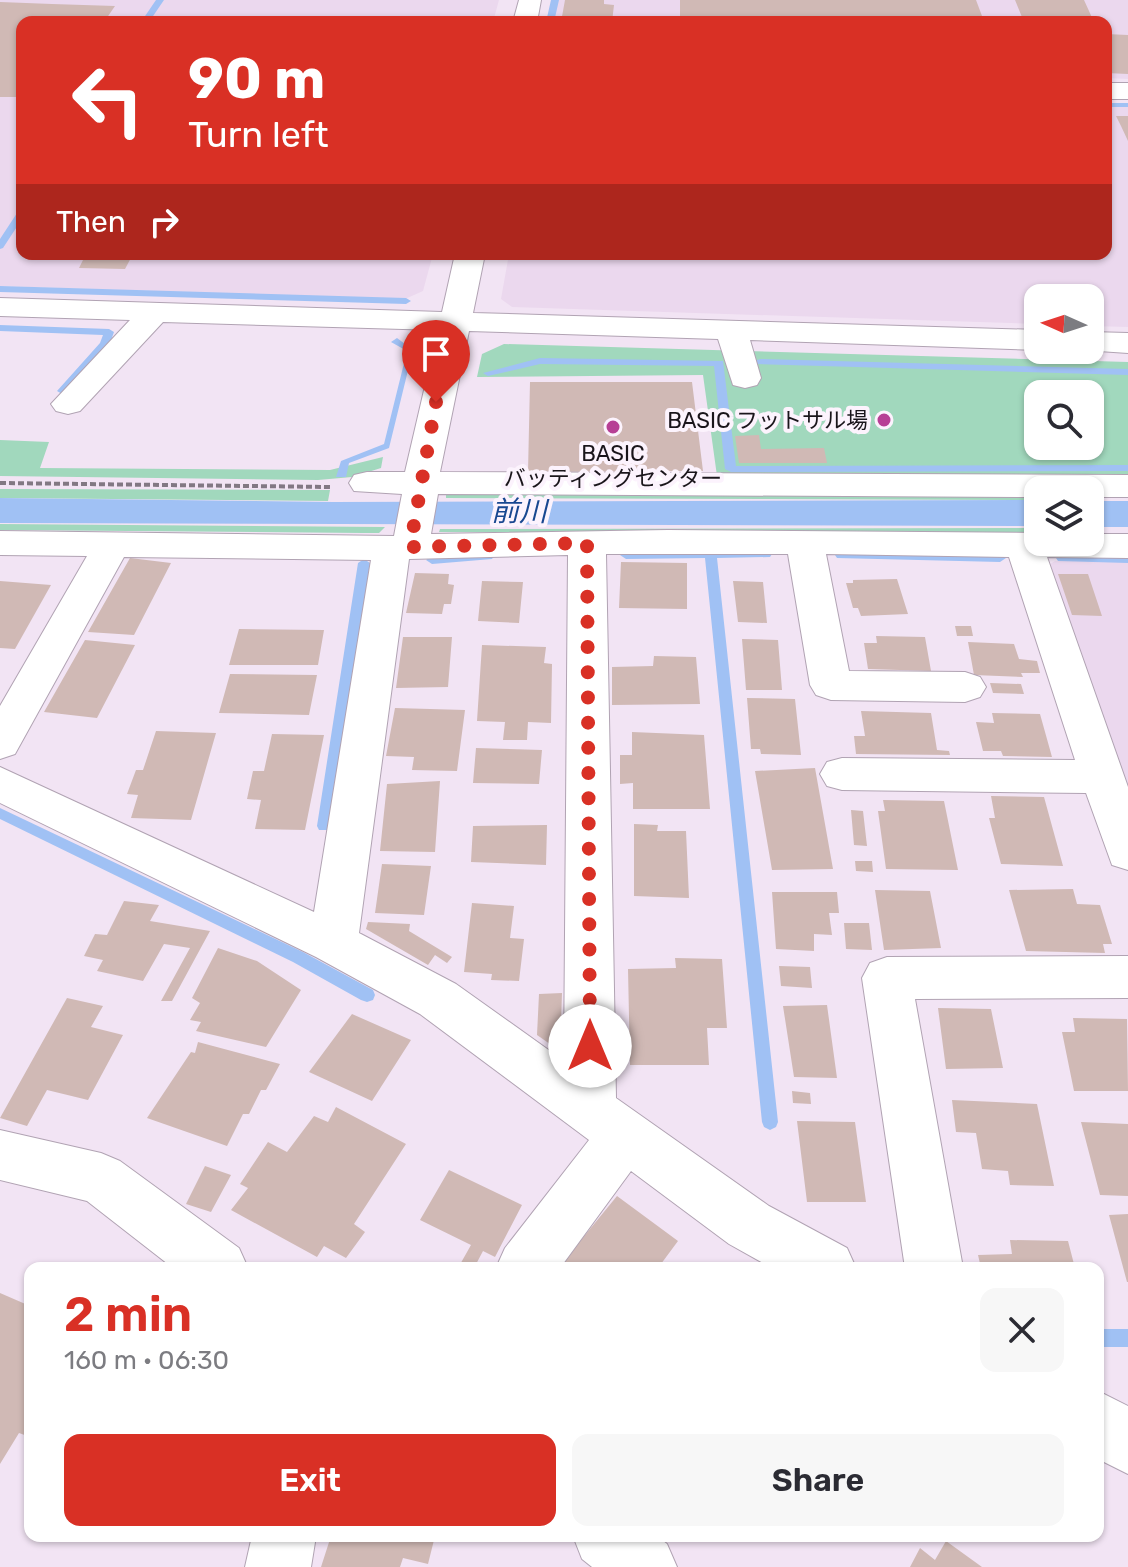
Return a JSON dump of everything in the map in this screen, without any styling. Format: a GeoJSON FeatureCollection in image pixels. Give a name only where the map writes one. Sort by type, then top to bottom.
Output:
{"type":"FeatureCollection","features":[{"type":"Feature","properties":{"kind":"street"},"geometry":{"type":"LineString","coordinates":[[333,943],[405,544],[420,489],[468,260]]}},
{"type":"Feature","properties":{"kind":"street"},"geometry":{"type":"LineString","coordinates":[[0,307],[1024,340]]}},
{"type":"Feature","properties":{"kind":"street"},"geometry":{"type":"LineString","coordinates":[[68,404],[155,312]]}},
{"type":"Feature","properties":{"kind":"street"},"geometry":{"type":"LineString","coordinates":[[731,331],[745,378]]}},
{"type":"Feature","properties":{"kind":"street"},"geometry":{"type":"LineString","coordinates":[[1104,342],[1128,343]]}},
{"type":"Feature","properties":{"kind":"street"},"geometry":{"type":"LineString","coordinates":[[367,483],[420,489],[1128,486]]}},
{"type":"Feature","properties":{"kind":"street"},"geometry":{"type":"LineString","coordinates":[[805,542],[831,685],[965,687]]}},
{"type":"Feature","properties":{"kind":"street"},"geometry":{"type":"LineString","coordinates":[[0,543],[805,542],[1024,545]]}},
{"type":"Feature","properties":{"kind":"street"},"geometry":{"type":"LineString","coordinates":[[528,1262],[608,1122],[587,543]]}},
{"type":"Feature","properties":{"kind":"street"},"geometry":{"type":"LineString","coordinates":[[0,743],[112,545]]}},
{"type":"Feature","properties":{"kind":"street"},"geometry":{"type":"LineString","coordinates":[[1104,546],[1128,546]]}},
{"type":"Feature","properties":{"kind":"street"},"geometry":{"type":"LineString","coordinates":[[1028,556],[1128,852]]}},
{"type":"Feature","properties":{"kind":"street"},"geometry":{"type":"LineString","coordinates":[[842,774],[1102,777]]}},
{"type":"Feature","properties":{"kind":"street"},"geometry":{"type":"LineString","coordinates":[[0,784],[333,943],[438,999],[749,1225],[816,1262]]}},
{"type":"Feature","properties":{"kind":"street"},"geometry":{"type":"LineString","coordinates":[[933,1262],[887,978],[1128,977]]}},
{"type":"Feature","properties":{"kind":"street"},"geometry":{"type":"LineString","coordinates":[[0,1155],[101,1179],[211,1262]]}},
{"type":"Feature","properties":{"kind":"street"},"geometry":{"type":"LineString","coordinates":[[1104,1426],[1128,1443]]}},
{"type":"Feature","properties":{"kind":"street"},"geometry":{"type":"LineString","coordinates":[[278,1567],[283,1542]]}},
{"type":"Feature","properties":{"kind":"street"},"geometry":{"type":"LineString","coordinates":[[613,1542],[644,1567]]}},
{"type":"Feature","properties":{"kind":"path"},"geometry":{"type":"LineString","coordinates":[[0,483],[330,487],[367,483]]}},
{"type":"Feature","properties":{"kind":"shaded area"},"geometry":{"type":"Polygon","coordinates":[[[0,0],[499,0],[495,16],[16,16],[16,260],[431,260],[423,291],[405,299],[0,286],[0,0]]]}},
{"type":"Feature","properties":{"kind":"shaded area"},"geometry":{"type":"Polygon","coordinates":[[[558,0],[1128,0],[1128,79],[1112,78],[1112,16],[555,16],[558,0]]]}},
{"type":"Feature","properties":{"kind":"shaded area"},"geometry":{"type":"Polygon","coordinates":[[[1112,106],[1128,106],[1128,327],[1104,326],[1104,284],[1024,284],[1024,324],[512,307],[501,299],[508,260],[1112,260],[1112,106]]]}},
{"type":"Feature","properties":{"kind":"shaded area"},"geometry":{"type":"Polygon","coordinates":[[[1055,561],[1128,561],[1128,807],[1047,566],[1055,561]]]}},
{"type":"Feature","properties":{"kind":"green space","name":"BASIC フットサル場"},"geometry":{"type":"Polygon","coordinates":[[[504,344],[1024,359],[1024,364],[1128,362],[1128,478],[717,476],[703,375],[477,377],[482,354],[504,344]]]}},
{"type":"Feature","properties":{"kind":"green space"},"geometry":{"type":"Polygon","coordinates":[[[0,440],[49,442],[40,468],[330,470],[383,457],[381,468],[352,477],[318,480],[0,476],[0,440]]]}},
{"type":"Feature","properties":{"kind":"green space"},"geometry":{"type":"Polygon","coordinates":[[[0,489],[330,490],[328,501],[0,498],[0,489]]]}},
{"type":"Feature","properties":{"kind":"green space"},"geometry":{"type":"Polygon","coordinates":[[[446,493],[1024,493],[1024,500],[446,498],[446,493]]]}},
{"type":"Feature","properties":{"kind":"green space"},"geometry":{"type":"Polygon","coordinates":[[[0,524],[385,527],[379,533],[364,533],[0,530],[0,524]]]}},
{"type":"Feature","properties":{"kind":"green space"},"geometry":{"type":"Polygon","coordinates":[[[1024,528],[1024,534],[439,532],[440,529],[1024,528]]]}},
{"type":"Feature","properties":{"kind":"water"},"geometry":{"type":"Polygon","coordinates":[[[397,338],[413,350],[389,448],[349,463],[346,477],[336,477],[341,461],[384,444],[407,351],[391,342],[397,338]]]}},
{"type":"Feature","properties":{"kind":"water","name":"前川"},"geometry":{"type":"Polygon","coordinates":[[[0,498],[333,502],[1024,500],[1024,526],[0,523],[0,498]]]}},
{"type":"Feature","properties":{"kind":"water"},"geometry":{"type":"Polygon","coordinates":[[[1104,501],[1128,501],[1128,527],[1104,527],[1104,501]]]}},
{"type":"Feature","properties":{"kind":"building"},"geometry":{"type":"Polygon","coordinates":[[[565,0],[604,0],[604,4],[614,5],[613,16],[562,16],[565,0]]]}},
{"type":"Feature","properties":{"kind":"building"},"geometry":{"type":"Polygon","coordinates":[[[680,0],[976,0],[982,16],[680,16],[680,0]]]}},
{"type":"Feature","properties":{"kind":"building"},"geometry":{"type":"Polygon","coordinates":[[[1015,0],[1084,0],[1091,16],[1022,16],[1015,0]]]}},
{"type":"Feature","properties":{"kind":"building"},"geometry":{"type":"Polygon","coordinates":[[[0,2],[115,6],[108,16],[16,16],[16,97],[0,97],[0,2]]]}},
{"type":"Feature","properties":{"kind":"building"},"geometry":{"type":"Polygon","coordinates":[[[1112,34],[1128,35],[1128,74],[1112,73],[1112,34]]]}},
{"type":"Feature","properties":{"kind":"building"},"geometry":{"type":"Polygon","coordinates":[[[1116,116],[1128,116],[1128,141],[1121,126],[1116,116]]]}},
{"type":"Feature","properties":{"kind":"building"},"geometry":{"type":"Polygon","coordinates":[[[83,260],[130,260],[125,269],[79,268],[83,260]]]}},
{"type":"Feature","properties":{"kind":"building","name":"BASIC バッティングセンター"},"geometry":{"type":"Polygon","coordinates":[[[530,382],[692,382],[703,471],[528,472],[530,382]]]}},
{"type":"Feature","properties":{"kind":"building"},"geometry":{"type":"Polygon","coordinates":[[[759,435],[761,449],[824,448],[827,463],[739,463],[735,436],[759,435]]]}},
{"type":"Feature","properties":{"kind":"building"},"geometry":{"type":"Polygon","coordinates":[[[130,558],[171,563],[134,635],[88,632],[130,558]]]}},
{"type":"Feature","properties":{"kind":"building"},"geometry":{"type":"Polygon","coordinates":[[[621,562],[687,563],[687,609],[619,608],[621,562]]]}},
{"type":"Feature","properties":{"kind":"building"},"geometry":{"type":"Polygon","coordinates":[[[415,573],[449,574],[448,584],[454,585],[451,604],[444,604],[442,614],[406,613],[415,573]]]}},
{"type":"Feature","properties":{"kind":"building"},"geometry":{"type":"Polygon","coordinates":[[[1058,574],[1088,574],[1102,616],[1072,615],[1058,574]]]}},
{"type":"Feature","properties":{"kind":"building"},"geometry":{"type":"Polygon","coordinates":[[[897,579],[908,614],[861,616],[858,608],[853,608],[846,583],[853,583],[853,580],[897,579]]]}},
{"type":"Feature","properties":{"kind":"building"},"geometry":{"type":"Polygon","coordinates":[[[0,581],[51,585],[15,649],[0,648],[0,581]]]}},
{"type":"Feature","properties":{"kind":"building"},"geometry":{"type":"Polygon","coordinates":[[[482,581],[523,582],[519,623],[478,621],[482,581]]]}},
{"type":"Feature","properties":{"kind":"building"},"geometry":{"type":"Polygon","coordinates":[[[733,581],[763,582],[767,623],[738,622],[733,581]]]}},
{"type":"Feature","properties":{"kind":"building"},"geometry":{"type":"Polygon","coordinates":[[[955,626],[971,626],[973,636],[957,636],[955,626]]]}},
{"type":"Feature","properties":{"kind":"building"},"geometry":{"type":"Polygon","coordinates":[[[239,629],[324,630],[318,665],[229,665],[239,629]]]}},
{"type":"Feature","properties":{"kind":"building"},"geometry":{"type":"Polygon","coordinates":[[[876,636],[925,637],[931,671],[868,669],[864,643],[877,643],[876,636]]]}},
{"type":"Feature","properties":{"kind":"building"},"geometry":{"type":"Polygon","coordinates":[[[403,637],[452,637],[448,687],[396,688],[403,637]]]}},
{"type":"Feature","properties":{"kind":"building"},"geometry":{"type":"Polygon","coordinates":[[[742,639],[778,640],[782,690],[746,690],[742,639]]]}},
{"type":"Feature","properties":{"kind":"building"},"geometry":{"type":"Polygon","coordinates":[[[85,640],[135,645],[97,718],[44,712],[85,640]]]}},
{"type":"Feature","properties":{"kind":"building"},"geometry":{"type":"Polygon","coordinates":[[[968,642],[1014,644],[1019,659],[1037,661],[1040,673],[1021,673],[1023,677],[974,675],[968,642]]]}},
{"type":"Feature","properties":{"kind":"building"},"geometry":{"type":"Polygon","coordinates":[[[482,645],[546,647],[544,663],[552,664],[551,723],[528,722],[527,740],[503,740],[505,722],[477,721],[482,645]]]}},
{"type":"Feature","properties":{"kind":"building"},"geometry":{"type":"Polygon","coordinates":[[[654,656],[696,657],[700,704],[612,705],[612,667],[653,666],[654,656]]]}},
{"type":"Feature","properties":{"kind":"building"},"geometry":{"type":"Polygon","coordinates":[[[230,674],[317,675],[309,715],[219,713],[230,674]]]}},
{"type":"Feature","properties":{"kind":"building"},"geometry":{"type":"Polygon","coordinates":[[[990,683],[1021,684],[1024,694],[993,693],[990,683]]]}},
{"type":"Feature","properties":{"kind":"building"},"geometry":{"type":"Polygon","coordinates":[[[747,698],[795,699],[801,755],[761,754],[760,749],[751,749],[747,698]]]}},
{"type":"Feature","properties":{"kind":"building"},"geometry":{"type":"Polygon","coordinates":[[[395,708],[465,710],[457,771],[412,770],[414,757],[386,756],[395,708]]]}},
{"type":"Feature","properties":{"kind":"building"},"geometry":{"type":"Polygon","coordinates":[[[861,711],[931,713],[937,750],[949,751],[950,755],[856,754],[854,736],[865,736],[861,711]]]}},
{"type":"Feature","properties":{"kind":"building"},"geometry":{"type":"Polygon","coordinates":[[[992,713],[1040,714],[1052,757],[1003,756],[1001,751],[983,751],[976,722],[994,723],[992,713]]]}},
{"type":"Feature","properties":{"kind":"building"},"geometry":{"type":"Polygon","coordinates":[[[156,731],[216,733],[191,820],[131,818],[138,795],[127,794],[136,770],[143,770],[156,731]]]}},
{"type":"Feature","properties":{"kind":"building"},"geometry":{"type":"Polygon","coordinates":[[[632,732],[704,735],[710,809],[633,809],[633,783],[620,784],[620,755],[632,755],[632,732]]]}},
{"type":"Feature","properties":{"kind":"building"},"geometry":{"type":"Polygon","coordinates":[[[272,734],[324,735],[305,830],[255,829],[261,800],[247,799],[253,771],[264,771],[272,734]]]}},
{"type":"Feature","properties":{"kind":"building"},"geometry":{"type":"Polygon","coordinates":[[[476,748],[542,750],[539,784],[473,783],[476,748]]]}},
{"type":"Feature","properties":{"kind":"building"},"geometry":{"type":"Polygon","coordinates":[[[815,768],[833,869],[772,870],[755,771],[815,768]]]}},
{"type":"Feature","properties":{"kind":"building"},"geometry":{"type":"Polygon","coordinates":[[[440,781],[435,852],[380,851],[387,784],[440,781]]]}},
{"type":"Feature","properties":{"kind":"building"},"geometry":{"type":"Polygon","coordinates":[[[991,796],[1044,797],[1063,866],[1001,864],[989,818],[995,818],[991,796]]]}},
{"type":"Feature","properties":{"kind":"building"},"geometry":{"type":"Polygon","coordinates":[[[883,800],[944,801],[958,870],[886,869],[878,811],[885,811],[883,800]]]}},
{"type":"Feature","properties":{"kind":"building"},"geometry":{"type":"Polygon","coordinates":[[[851,810],[863,811],[867,846],[854,845],[851,810]]]}},
{"type":"Feature","properties":{"kind":"building"},"geometry":{"type":"Polygon","coordinates":[[[634,824],[658,825],[657,831],[686,831],[689,898],[634,896],[634,824]]]}},
{"type":"Feature","properties":{"kind":"building"},"geometry":{"type":"Polygon","coordinates":[[[547,825],[546,865],[471,862],[473,826],[547,825]]]}},
{"type":"Feature","properties":{"kind":"building"},"geometry":{"type":"Polygon","coordinates":[[[855,861],[872,861],[873,872],[856,871],[855,861]]]}},
{"type":"Feature","properties":{"kind":"building"},"geometry":{"type":"Polygon","coordinates":[[[382,864],[431,866],[424,915],[375,913],[382,864]]]}},
{"type":"Feature","properties":{"kind":"building"},"geometry":{"type":"Polygon","coordinates":[[[1073,889],[1077,904],[1100,905],[1112,944],[1103,944],[1105,953],[1026,951],[1009,890],[1073,889]]]}},
{"type":"Feature","properties":{"kind":"building"},"geometry":{"type":"Polygon","coordinates":[[[875,890],[930,891],[941,948],[884,950],[875,890]]]}},
{"type":"Feature","properties":{"kind":"building"},"geometry":{"type":"Polygon","coordinates":[[[772,892],[837,892],[839,913],[829,913],[832,935],[814,934],[814,951],[776,949],[772,892]]]}},
{"type":"Feature","properties":{"kind":"building"},"geometry":{"type":"Polygon","coordinates":[[[124,901],[159,905],[150,921],[210,931],[172,1001],[161,1001],[190,948],[164,944],[143,981],[97,971],[103,960],[84,956],[95,934],[107,935],[124,901]]]}},
{"type":"Feature","properties":{"kind":"building"},"geometry":{"type":"Polygon","coordinates":[[[472,903],[514,906],[510,938],[524,939],[519,981],[491,980],[492,974],[464,972],[472,903]]]}},
{"type":"Feature","properties":{"kind":"building"},"geometry":{"type":"Polygon","coordinates":[[[368,922],[410,924],[409,931],[452,957],[447,963],[435,955],[428,965],[366,929],[368,922]]]}},
{"type":"Feature","properties":{"kind":"building"},"geometry":{"type":"Polygon","coordinates":[[[844,923],[869,923],[872,950],[846,949],[844,923]]]}},
{"type":"Feature","properties":{"kind":"building"},"geometry":{"type":"Polygon","coordinates":[[[218,948],[257,961],[301,990],[266,1047],[196,1031],[201,1022],[190,1020],[200,1003],[192,998],[218,948]]]}},
{"type":"Feature","properties":{"kind":"building"},"geometry":{"type":"Polygon","coordinates":[[[675,958],[722,959],[727,1028],[707,1028],[709,1065],[630,1065],[628,969],[676,968],[675,958]]]}},
{"type":"Feature","properties":{"kind":"building"},"geometry":{"type":"Polygon","coordinates":[[[779,966],[810,967],[812,988],[781,986],[779,966]]]}},
{"type":"Feature","properties":{"kind":"building"},"geometry":{"type":"Polygon","coordinates":[[[562,993],[560,1051],[537,1035],[539,994],[562,993]]]}},
{"type":"Feature","properties":{"kind":"building"},"geometry":{"type":"Polygon","coordinates":[[[67,998],[103,1006],[91,1027],[123,1035],[88,1100],[47,1090],[27,1126],[0,1118],[67,998]]]}},
{"type":"Feature","properties":{"kind":"building"},"geometry":{"type":"Polygon","coordinates":[[[827,1005],[837,1078],[794,1077],[783,1006],[827,1005]]]}},
{"type":"Feature","properties":{"kind":"building"},"geometry":{"type":"Polygon","coordinates":[[[938,1008],[991,1009],[1003,1068],[946,1069],[938,1008]]]}},
{"type":"Feature","properties":{"kind":"building"},"geometry":{"type":"Polygon","coordinates":[[[352,1014],[411,1040],[372,1101],[309,1072],[352,1014]]]}},
{"type":"Feature","properties":{"kind":"building"},"geometry":{"type":"Polygon","coordinates":[[[1073,1018],[1127,1019],[1128,1091],[1074,1091],[1062,1032],[1075,1032],[1073,1018]]]}},
{"type":"Feature","properties":{"kind":"building"},"geometry":{"type":"Polygon","coordinates":[[[198,1042],[280,1064],[266,1090],[261,1090],[249,1114],[243,1114],[227,1146],[147,1118],[191,1052],[195,1053],[198,1042]]]}},
{"type":"Feature","properties":{"kind":"building"},"geometry":{"type":"Polygon","coordinates":[[[792,1091],[810,1093],[811,1104],[793,1103],[792,1091]]]}},
{"type":"Feature","properties":{"kind":"building"},"geometry":{"type":"Polygon","coordinates":[[[952,1100],[1037,1104],[1054,1186],[1010,1185],[1008,1171],[982,1169],[976,1133],[956,1132],[952,1100]]]}},
{"type":"Feature","properties":{"kind":"building"},"geometry":{"type":"Polygon","coordinates":[[[336,1107],[406,1144],[354,1224],[365,1232],[346,1258],[324,1246],[317,1257],[231,1210],[248,1188],[240,1184],[268,1142],[287,1152],[314,1116],[328,1122],[336,1107]]]}},
{"type":"Feature","properties":{"kind":"building"},"geometry":{"type":"Polygon","coordinates":[[[797,1121],[855,1122],[866,1202],[807,1202],[797,1121]]]}},
{"type":"Feature","properties":{"kind":"building"},"geometry":{"type":"Polygon","coordinates":[[[1081,1122],[1128,1124],[1128,1196],[1100,1195],[1081,1122]]]}},
{"type":"Feature","properties":{"kind":"building"},"geometry":{"type":"Polygon","coordinates":[[[205,1166],[231,1175],[211,1212],[186,1204],[205,1166]]]}},
{"type":"Feature","properties":{"kind":"building"},"geometry":{"type":"Polygon","coordinates":[[[449,1170],[522,1205],[495,1257],[483,1251],[477,1262],[461,1262],[471,1245],[420,1220],[449,1170]]]}},
{"type":"Feature","properties":{"kind":"building"},"geometry":{"type":"Polygon","coordinates":[[[617,1196],[678,1241],[662,1262],[563,1262],[617,1196]]]}},
{"type":"Feature","properties":{"kind":"building"},"geometry":{"type":"Polygon","coordinates":[[[1128,1214],[1128,1282],[1127,1282],[1109,1215],[1128,1214]]]}},
{"type":"Feature","properties":{"kind":"building"},"geometry":{"type":"Polygon","coordinates":[[[1010,1240],[1068,1241],[1073,1262],[980,1262],[978,1255],[1012,1254],[1010,1240]]]}},
{"type":"Feature","properties":{"kind":"building"},"geometry":{"type":"Polygon","coordinates":[[[0,1293],[24,1303],[24,1435],[19,1433],[0,1464],[0,1293]]]}},
{"type":"Feature","properties":{"kind":"building"},"geometry":{"type":"Polygon","coordinates":[[[329,1542],[434,1542],[428,1564],[403,1558],[400,1567],[321,1567],[329,1542]]]}},
{"type":"Feature","properties":{"kind":"building"},"geometry":{"type":"Polygon","coordinates":[[[947,1542],[982,1567],[910,1567],[920,1548],[935,1560],[947,1542]]]}},
{"type":"Feature","properties":{"kind":"waterway"},"geometry":{"type":"LineString","coordinates":[[149,16],[160,0]]}},
{"type":"Feature","properties":{"kind":"waterway"},"geometry":{"type":"LineString","coordinates":[[551,16],[555,0]]}},
{"type":"Feature","properties":{"kind":"waterway"},"geometry":{"type":"LineString","coordinates":[[1112,105],[1128,105]]}},
{"type":"Feature","properties":{"kind":"waterway"},"geometry":{"type":"LineString","coordinates":[[0,246],[16,221]]}},
{"type":"Feature","properties":{"kind":"waterway"},"geometry":{"type":"LineString","coordinates":[[0,289],[406,301]]}},
{"type":"Feature","properties":{"kind":"waterway"},"geometry":{"type":"LineString","coordinates":[[0,328],[109,332],[105,344],[62,391]]}},
{"type":"Feature","properties":{"kind":"waterway"},"geometry":{"type":"LineString","coordinates":[[488,373],[540,361],[719,363],[731,469],[1128,468]]}},
{"type":"Feature","properties":{"kind":"waterway"},"geometry":{"type":"LineString","coordinates":[[761,362],[1128,372]]}},
{"type":"Feature","properties":{"kind":"waterway"},"geometry":{"type":"LineString","coordinates":[[626,555],[711,554]]}},
{"type":"Feature","properties":{"kind":"waterway"},"geometry":{"type":"LineString","coordinates":[[711,554],[770,1122]]}},
{"type":"Feature","properties":{"kind":"waterway"},"geometry":{"type":"LineString","coordinates":[[711,554],[766,554]]}},
{"type":"Feature","properties":{"kind":"waterway"},"geometry":{"type":"LineString","coordinates":[[841,555],[1000,558]]}},
{"type":"Feature","properties":{"kind":"waterway"},"geometry":{"type":"LineString","coordinates":[[432,560],[488,556]]}},
{"type":"Feature","properties":{"kind":"waterway"},"geometry":{"type":"LineString","coordinates":[[1062,558],[1128,559]]}},
{"type":"Feature","properties":{"kind":"waterway"},"geometry":{"type":"LineString","coordinates":[[324,826],[364,563]]}},
{"type":"Feature","properties":{"kind":"waterway"},"geometry":{"type":"LineString","coordinates":[[0,813],[298,957],[367,995]]}},
{"type":"Feature","properties":{"kind":"waterway"},"geometry":{"type":"LineString","coordinates":[[1104,1338],[1128,1338]]}},
{"type":"Feature","properties":{"kind":"place","name":"BASIC フットサル場"},"geometry":{"type":"Point","coordinates":[884,420]}},
{"type":"Feature","properties":{"kind":"place","name":"BASIC バッティングセンター"},"geometry":{"type":"Point","coordinates":[613,427]}},
{"type":"Feature","properties":{"kind":"route"},"geometry":{"type":"LineString","coordinates":[[436,402],[410,547],[587,543],[590,1046]]}}]}
